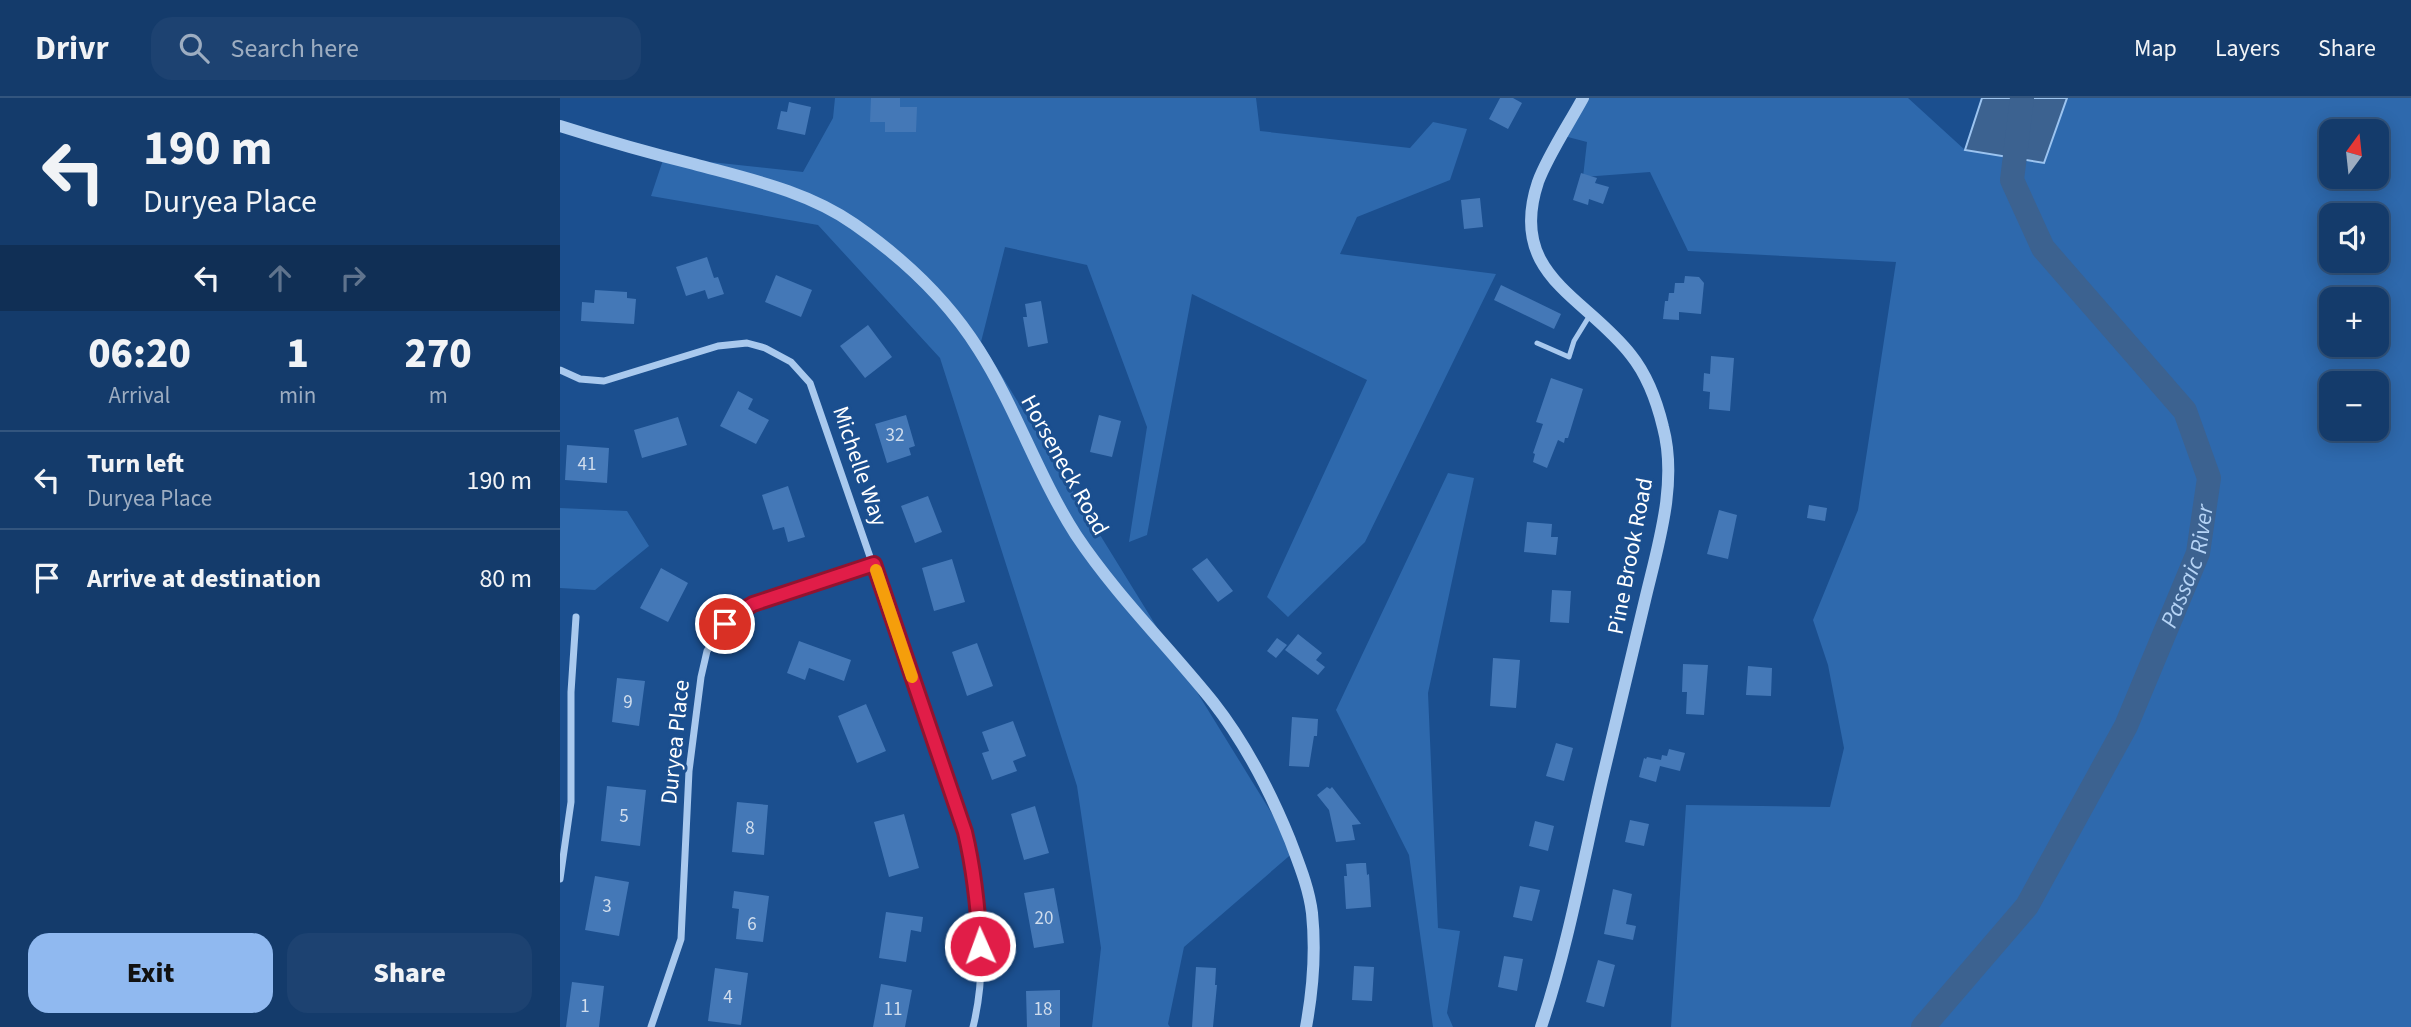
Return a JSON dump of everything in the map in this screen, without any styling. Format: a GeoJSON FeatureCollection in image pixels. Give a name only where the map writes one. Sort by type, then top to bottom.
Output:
{"type":"FeatureCollection","features":[{"type":"Feature","properties":{"kind":"street","name":"Pine Brook Road"},"geometry":{"type":"LineString","coordinates":[[1541,1027],[1566,939],[1659,540],[1668,465],[1663,425],[1642,372],[1619,341],[1547,272],[1534,246],[1531,223],[1539,180],[1583,98]]}},
{"type":"Feature","properties":{"kind":"street","name":"Horseneck Road"},"geometry":{"type":"LineString","coordinates":[[560,126],[800,195],[851,222],[882,245],[912,270],[946,305],[994,376],[1046,484],[1079,538],[1106,575],[1213,702],[1259,771],[1300,865],[1311,911],[1313,978],[1306,1027]]}},
{"type":"Feature","properties":{"kind":"street","name":"Michelle Way"},"geometry":{"type":"LineString","coordinates":[[560,370],[580,379],[604,381],[718,346],[737,343],[765,348],[791,362],[805,375],[814,392],[965,832],[974,870],[981,966],[973,1027]]}},
{"type":"Feature","properties":{"kind":"street","name":"Duryea Place"},"geometry":{"type":"LineString","coordinates":[[651,1027],[681,939],[689,771],[707,651],[725,624],[745,608],[874,564]]}},
{"type":"Feature","properties":{"kind":"street"},"geometry":{"type":"LineString","coordinates":[[560,879],[571,802],[571,692],[576,617]]}},
{"type":"Feature","properties":{"kind":"lane"},"geometry":{"type":"LineString","coordinates":[[1538,343],[1569,357],[1574,341],[1590,315]]}},
{"type":"Feature","properties":{"kind":"shaded area"},"geometry":{"type":"Polygon","coordinates":[[[835,98],[1256,98],[1260,131],[1410,148],[1433,122],[1467,129],[1450,180],[1357,217],[1340,254],[1496,274],[1365,542],[1288,617],[1267,597],[1367,380],[1192,294],[1147,535],[1129,542],[1147,427],[1087,265],[1005,247],[981,342],[1295,851],[1184,947],[1168,1024],[1170,1027],[1092,1027],[1101,948],[1077,786],[940,358],[818,225],[651,196],[664,157],[803,172],[833,118],[835,98]]]}},
{"type":"Feature","properties":{"kind":"shaded area"},"geometry":{"type":"Polygon","coordinates":[[[1584,98],[1908,98],[1965,150],[2044,163],[2067,98],[2411,98],[2411,1027],[1671,1027],[1686,805],[1830,807],[1844,748],[1828,665],[1813,620],[1858,510],[1896,262],[1688,251],[1650,172],[1583,177],[1587,142],[1564,136],[1584,98]]]}},
{"type":"Feature","properties":{"kind":"shaded area"},"geometry":{"type":"Polygon","coordinates":[[[1982,98],[2067,98],[2044,163],[1965,150],[1982,98]]]}},
{"type":"Feature","properties":{"kind":"shaded area"},"geometry":{"type":"Polygon","coordinates":[[[1448,473],[1474,478],[1428,693],[1438,928],[1460,931],[1447,1013],[1453,1027],[1433,1027],[1409,855],[1336,710],[1448,473]]]}},
{"type":"Feature","properties":{"kind":"shaded area"},"geometry":{"type":"Polygon","coordinates":[[[560,508],[627,511],[649,546],[595,590],[560,588],[560,508]]]}},
{"type":"Feature","properties":{"kind":"building"},"geometry":{"type":"Polygon","coordinates":[[[871,98],[900,98],[900,107],[917,107],[916,132],[885,132],[885,122],[870,122],[871,98]]]}},
{"type":"Feature","properties":{"kind":"building"},"geometry":{"type":"Polygon","coordinates":[[[1500,98],[1513,98],[1522,103],[1508,129],[1489,119],[1500,98]]]}},
{"type":"Feature","properties":{"kind":"building"},"geometry":{"type":"Polygon","coordinates":[[[789,102],[811,107],[805,135],[777,129],[781,111],[787,112],[789,102]]]}},
{"type":"Feature","properties":{"kind":"building"},"geometry":{"type":"Polygon","coordinates":[[[1581,173],[1597,178],[1595,183],[1609,187],[1603,204],[1589,199],[1588,205],[1573,200],[1581,173]]]}},
{"type":"Feature","properties":{"kind":"building"},"geometry":{"type":"Polygon","coordinates":[[[1480,198],[1483,227],[1464,229],[1461,200],[1480,198]]]}},
{"type":"Feature","properties":{"kind":"building"},"geometry":{"type":"Polygon","coordinates":[[[707,257],[714,278],[718,277],[724,294],[708,299],[705,290],[686,296],[676,267],[707,257]]]}},
{"type":"Feature","properties":{"kind":"building"},"geometry":{"type":"Polygon","coordinates":[[[776,275],[812,290],[801,317],[765,302],[776,275]]]}},
{"type":"Feature","properties":{"kind":"building"},"geometry":{"type":"Polygon","coordinates":[[[1685,276],[1699,277],[1704,283],[1701,314],[1679,312],[1679,320],[1663,319],[1669,293],[1674,293],[1675,283],[1684,283],[1685,276]]]}},
{"type":"Feature","properties":{"kind":"building"},"geometry":{"type":"Polygon","coordinates":[[[1501,285],[1561,314],[1554,329],[1494,300],[1501,285]]]}},
{"type":"Feature","properties":{"kind":"building"},"geometry":{"type":"Polygon","coordinates":[[[595,290],[627,292],[627,298],[636,299],[634,324],[581,321],[582,302],[594,303],[595,290]]]}},
{"type":"Feature","properties":{"kind":"building"},"geometry":{"type":"Polygon","coordinates":[[[1041,301],[1048,343],[1028,347],[1023,317],[1027,317],[1025,304],[1041,301]]]}},
{"type":"Feature","properties":{"kind":"building"},"geometry":{"type":"Polygon","coordinates":[[[868,325],[892,357],[865,378],[840,346],[868,325]]]}},
{"type":"Feature","properties":{"kind":"building"},"geometry":{"type":"Polygon","coordinates":[[[1711,356],[1734,358],[1730,411],[1709,409],[1710,392],[1703,391],[1704,373],[1710,374],[1711,356]]]}},
{"type":"Feature","properties":{"kind":"building"},"geometry":{"type":"Polygon","coordinates":[[[1551,378],[1583,389],[1568,438],[1565,438],[1564,443],[1558,440],[1547,468],[1533,462],[1533,453],[1543,424],[1536,422],[1551,378]]]}},
{"type":"Feature","properties":{"kind":"building"},"geometry":{"type":"Polygon","coordinates":[[[738,391],[753,399],[748,409],[769,420],[756,444],[720,426],[738,391]]]}},
{"type":"Feature","properties":{"kind":"building"},"geometry":{"type":"Polygon","coordinates":[[[906,415],[915,446],[909,448],[911,455],[887,463],[875,424],[906,415]]]}},
{"type":"Feature","properties":{"kind":"building"},"geometry":{"type":"Polygon","coordinates":[[[1099,415],[1121,421],[1112,457],[1090,452],[1099,415]]]}},
{"type":"Feature","properties":{"kind":"building"},"geometry":{"type":"Polygon","coordinates":[[[678,417],[687,445],[642,458],[634,430],[678,417]]]}},
{"type":"Feature","properties":{"kind":"building"},"geometry":{"type":"Polygon","coordinates":[[[567,445],[609,448],[607,483],[565,480],[567,445]]]}},
{"type":"Feature","properties":{"kind":"building"},"geometry":{"type":"Polygon","coordinates":[[[788,486],[805,537],[788,542],[784,527],[773,530],[762,495],[788,486]]]}},
{"type":"Feature","properties":{"kind":"building"},"geometry":{"type":"Polygon","coordinates":[[[928,496],[942,532],[915,543],[901,506],[928,496]]]}},
{"type":"Feature","properties":{"kind":"building"},"geometry":{"type":"Polygon","coordinates":[[[1809,505],[1827,508],[1825,521],[1807,518],[1809,505]]]}},
{"type":"Feature","properties":{"kind":"building"},"geometry":{"type":"Polygon","coordinates":[[[1719,510],[1737,515],[1728,559],[1707,554],[1719,510]]]}},
{"type":"Feature","properties":{"kind":"building"},"geometry":{"type":"Polygon","coordinates":[[[1527,522],[1552,524],[1551,537],[1558,537],[1556,555],[1524,552],[1527,522]]]}},
{"type":"Feature","properties":{"kind":"building"},"geometry":{"type":"Polygon","coordinates":[[[1207,558],[1233,591],[1218,602],[1192,569],[1207,558]]]}},
{"type":"Feature","properties":{"kind":"building"},"geometry":{"type":"Polygon","coordinates":[[[952,559],[965,602],[934,611],[922,568],[952,559]]]}},
{"type":"Feature","properties":{"kind":"building"},"geometry":{"type":"Polygon","coordinates":[[[661,568],[688,583],[668,622],[640,608],[661,568]]]}},
{"type":"Feature","properties":{"kind":"building"},"geometry":{"type":"Polygon","coordinates":[[[1552,590],[1571,591],[1569,623],[1550,622],[1552,590]]]}},
{"type":"Feature","properties":{"kind":"building"},"geometry":{"type":"Polygon","coordinates":[[[1298,634],[1322,653],[1316,660],[1325,667],[1318,675],[1285,650],[1298,634]]]}},
{"type":"Feature","properties":{"kind":"building"},"geometry":{"type":"Polygon","coordinates":[[[1277,638],[1287,645],[1276,658],[1267,651],[1277,638]]]}},
{"type":"Feature","properties":{"kind":"building"},"geometry":{"type":"Polygon","coordinates":[[[799,641],[851,660],[844,681],[809,668],[805,680],[787,673],[799,641]]]}},
{"type":"Feature","properties":{"kind":"building"},"geometry":{"type":"Polygon","coordinates":[[[977,643],[993,686],[967,696],[952,652],[977,643]]]}},
{"type":"Feature","properties":{"kind":"building"},"geometry":{"type":"Polygon","coordinates":[[[1493,658],[1520,660],[1516,708],[1490,706],[1493,658]]]}},
{"type":"Feature","properties":{"kind":"building"},"geometry":{"type":"Polygon","coordinates":[[[1683,664],[1708,665],[1704,715],[1686,714],[1687,692],[1682,692],[1683,664]]]}},
{"type":"Feature","properties":{"kind":"building"},"geometry":{"type":"Polygon","coordinates":[[[1748,666],[1772,668],[1771,696],[1746,695],[1748,666]]]}},
{"type":"Feature","properties":{"kind":"building"},"geometry":{"type":"Polygon","coordinates":[[[617,678],[645,681],[639,726],[612,722],[617,678]]]}},
{"type":"Feature","properties":{"kind":"building"},"geometry":{"type":"Polygon","coordinates":[[[866,704],[886,751],[857,763],[838,716],[866,704]]]}},
{"type":"Feature","properties":{"kind":"building"},"geometry":{"type":"Polygon","coordinates":[[[1292,717],[1318,719],[1317,736],[1314,736],[1309,767],[1289,766],[1292,717]]]}},
{"type":"Feature","properties":{"kind":"building"},"geometry":{"type":"Polygon","coordinates":[[[1013,721],[1026,756],[1013,761],[1017,771],[992,780],[982,753],[989,751],[982,732],[1013,721]]]}},
{"type":"Feature","properties":{"kind":"building"},"geometry":{"type":"Polygon","coordinates":[[[1556,743],[1573,748],[1564,781],[1546,776],[1556,743]]]}},
{"type":"Feature","properties":{"kind":"building"},"geometry":{"type":"Polygon","coordinates":[[[1669,749],[1685,753],[1680,771],[1660,766],[1656,782],[1639,777],[1644,758],[1661,760],[1662,755],[1667,756],[1669,749]]]}},
{"type":"Feature","properties":{"kind":"building"},"geometry":{"type":"Polygon","coordinates":[[[607,786],[646,790],[640,846],[601,841],[607,786]]]}},
{"type":"Feature","properties":{"kind":"building"},"geometry":{"type":"Polygon","coordinates":[[[1327,787],[1332,787],[1361,824],[1352,825],[1355,840],[1336,842],[1329,810],[1317,795],[1327,787]]]}},
{"type":"Feature","properties":{"kind":"building"},"geometry":{"type":"Polygon","coordinates":[[[737,802],[768,805],[764,855],[732,852],[737,802]]]}},
{"type":"Feature","properties":{"kind":"building"},"geometry":{"type":"Polygon","coordinates":[[[1035,806],[1049,853],[1024,860],[1011,814],[1035,806]]]}},
{"type":"Feature","properties":{"kind":"building"},"geometry":{"type":"Polygon","coordinates":[[[904,814],[919,868],[889,877],[874,822],[904,814]]]}},
{"type":"Feature","properties":{"kind":"building"},"geometry":{"type":"Polygon","coordinates":[[[1630,820],[1649,824],[1644,846],[1625,842],[1630,820]]]}},
{"type":"Feature","properties":{"kind":"building"},"geometry":{"type":"Polygon","coordinates":[[[1535,821],[1554,826],[1548,851],[1529,846],[1535,821]]]}},
{"type":"Feature","properties":{"kind":"building"},"geometry":{"type":"Polygon","coordinates":[[[1366,863],[1371,907],[1346,909],[1346,864],[1366,863]]]}},
{"type":"Feature","properties":{"kind":"building"},"geometry":{"type":"Polygon","coordinates":[[[595,876],[629,882],[619,936],[585,930],[595,876]]]}},
{"type":"Feature","properties":{"kind":"building"},"geometry":{"type":"Polygon","coordinates":[[[1520,886],[1540,890],[1532,921],[1513,917],[1520,886]]]}},
{"type":"Feature","properties":{"kind":"building"},"geometry":{"type":"Polygon","coordinates":[[[1054,888],[1064,943],[1034,948],[1024,893],[1054,888]]]}},
{"type":"Feature","properties":{"kind":"building"},"geometry":{"type":"Polygon","coordinates":[[[1613,889],[1632,894],[1626,924],[1636,926],[1633,940],[1604,934],[1613,889]]]}},
{"type":"Feature","properties":{"kind":"building"},"geometry":{"type":"Polygon","coordinates":[[[734,891],[769,896],[763,942],[736,939],[739,909],[732,908],[734,891]]]}},
{"type":"Feature","properties":{"kind":"building"},"geometry":{"type":"Polygon","coordinates":[[[886,912],[923,917],[921,932],[911,930],[906,962],[879,958],[886,912]]]}},
{"type":"Feature","properties":{"kind":"building"},"geometry":{"type":"Polygon","coordinates":[[[1504,956],[1523,959],[1517,991],[1498,987],[1504,956]]]}},
{"type":"Feature","properties":{"kind":"building"},"geometry":{"type":"Polygon","coordinates":[[[1598,960],[1615,965],[1604,1007],[1586,1002],[1598,960]]]}},
{"type":"Feature","properties":{"kind":"building"},"geometry":{"type":"Polygon","coordinates":[[[1354,966],[1374,967],[1372,1001],[1352,1000],[1354,966]]]}},
{"type":"Feature","properties":{"kind":"building"},"geometry":{"type":"Polygon","coordinates":[[[1196,967],[1216,968],[1213,1027],[1192,1027],[1196,967]]]}},
{"type":"Feature","properties":{"kind":"building"},"geometry":{"type":"Polygon","coordinates":[[[715,968],[748,973],[741,1025],[708,1021],[715,968]]]}},
{"type":"Feature","properties":{"kind":"building"},"geometry":{"type":"Polygon","coordinates":[[[572,982],[604,986],[599,1027],[566,1027],[572,982]]]}},
{"type":"Feature","properties":{"kind":"building"},"geometry":{"type":"Polygon","coordinates":[[[881,984],[912,990],[905,1027],[873,1027],[881,984]]]}},
{"type":"Feature","properties":{"kind":"building"},"geometry":{"type":"Polygon","coordinates":[[[1060,990],[1060,1027],[1027,1027],[1026,991],[1060,990]]]}},
{"type":"Feature","properties":{"kind":"waterway","name":"Passaic River"},"geometry":{"type":"LineString","coordinates":[[1923,1027],[2027,906],[2126,726],[2198,553],[2209,478],[2185,411],[2043,248],[2012,180],[2022,98]]}},
{"type":"Feature","properties":{"kind":"slow traffic"},"geometry":{"type":"LineString","coordinates":[[876,570],[912,677]]}},
{"type":"Feature","properties":{"kind":"route"},"geometry":{"type":"LineString","coordinates":[[725,624],[753,604],[874,564],[965,832],[974,870],[980,946]]}}]}
